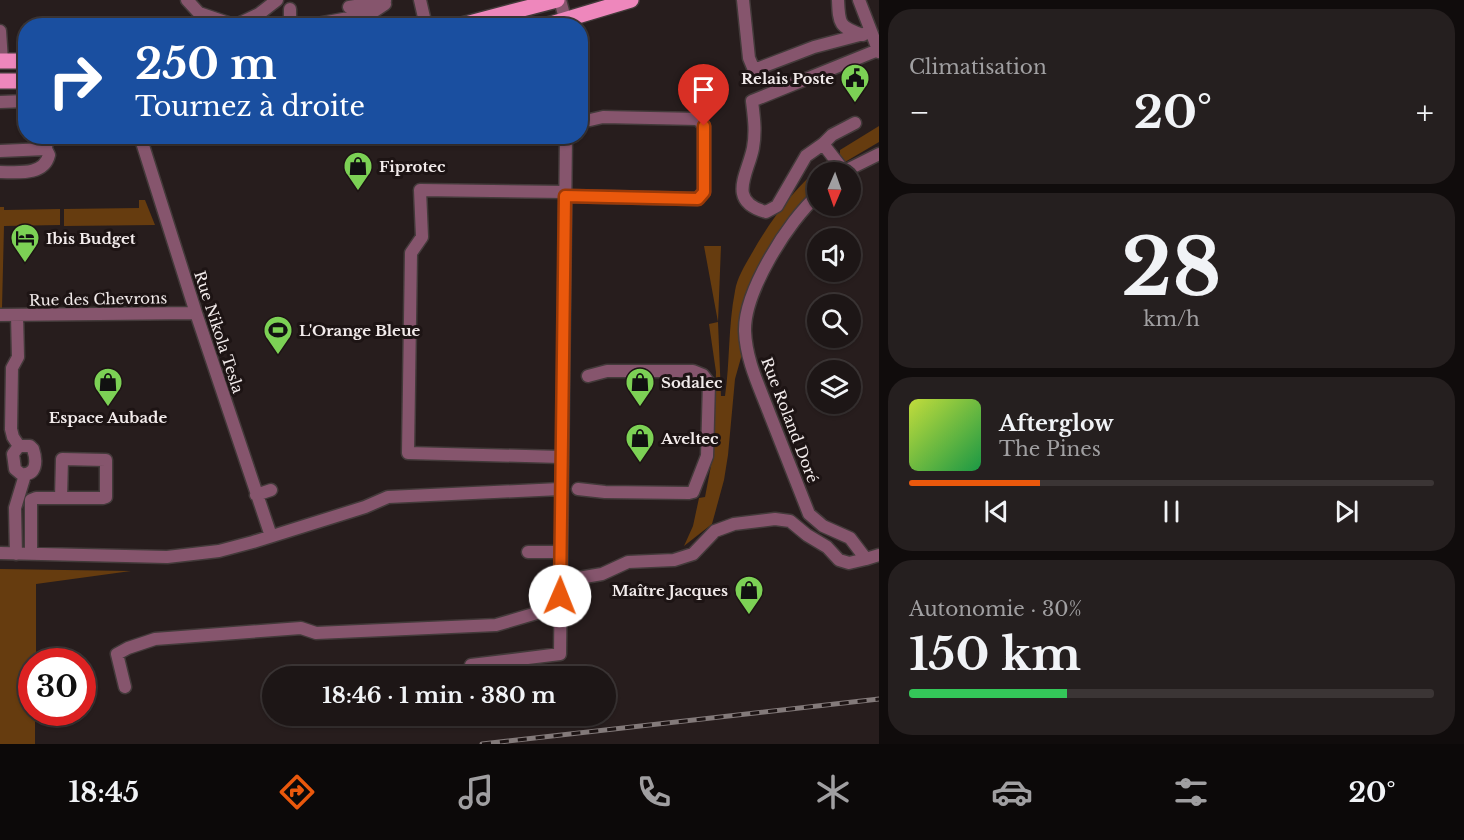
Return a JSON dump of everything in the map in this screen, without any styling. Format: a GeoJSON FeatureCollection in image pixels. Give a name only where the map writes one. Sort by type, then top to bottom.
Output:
{"type":"FeatureCollection","features":[{"type":"Feature","properties":{"kind":"main road"},"geometry":{"type":"LineString","coordinates":[[489,18],[558,0]]}},
{"type":"Feature","properties":{"kind":"main road"},"geometry":{"type":"LineString","coordinates":[[580,18],[631,0]]}},
{"type":"Feature","properties":{"kind":"main road"},"geometry":{"type":"LineString","coordinates":[[1,61],[18,61]]}},
{"type":"Feature","properties":{"kind":"main road"},"geometry":{"type":"LineString","coordinates":[[0,81],[18,81]]}},
{"type":"Feature","properties":{"kind":"street"},"geometry":{"type":"LineString","coordinates":[[187,0],[199,13],[214,18]]}},
{"type":"Feature","properties":{"kind":"street"},"geometry":{"type":"LineString","coordinates":[[250,18],[277,0]]}},
{"type":"Feature","properties":{"kind":"street"},"geometry":{"type":"LineString","coordinates":[[420,0],[424,18]]}},
{"type":"Feature","properties":{"kind":"street"},"geometry":{"type":"LineString","coordinates":[[558,0],[564,18]]}},
{"type":"Feature","properties":{"kind":"street"},"geometry":{"type":"LineString","coordinates":[[743,0],[749,58],[754,70],[814,47],[874,42]]}},
{"type":"Feature","properties":{"kind":"street"},"geometry":{"type":"LineString","coordinates":[[838,0],[837,14],[841,24],[846,29],[874,42]]}},
{"type":"Feature","properties":{"kind":"street"},"geometry":{"type":"LineString","coordinates":[[859,0],[874,42]]}},
{"type":"Feature","properties":{"kind":"street"},"geometry":{"type":"LineString","coordinates":[[349,7],[385,2]]}},
{"type":"Feature","properties":{"kind":"street"},"geometry":{"type":"LineString","coordinates":[[349,18],[370,14],[385,2]]}},
{"type":"Feature","properties":{"kind":"street"},"geometry":{"type":"LineString","coordinates":[[290,9],[290,18]]}},
{"type":"Feature","properties":{"kind":"street"},"geometry":{"type":"LineString","coordinates":[[0,31],[1,61]]}},
{"type":"Feature","properties":{"kind":"street"},"geometry":{"type":"LineString","coordinates":[[855,123],[832,135],[806,156],[777,206],[766,212],[750,206],[744,196],[741,182],[752,151],[755,130],[752,101],[874,42]]}},
{"type":"Feature","properties":{"kind":"street"},"geometry":{"type":"LineString","coordinates":[[0,102],[18,101]]}},
{"type":"Feature","properties":{"kind":"street"},"geometry":{"type":"LineString","coordinates":[[561,457],[408,453],[411,253],[422,237],[420,190],[698,199],[704,192],[704,126],[698,119],[603,117],[588,120]]}},
{"type":"Feature","properties":{"kind":"street"},"geometry":{"type":"LineString","coordinates":[[0,172],[23,172],[42,168],[49,155],[45,150],[46,144]]}},
{"type":"Feature","properties":{"kind":"street","name":"Rue Nikola Tesla"},"geometry":{"type":"LineString","coordinates":[[143,144],[196,313],[271,536]]}},
{"type":"Feature","properties":{"kind":"street"},"geometry":{"type":"LineString","coordinates":[[471,665],[560,654],[560,489],[566,144]]}},
{"type":"Feature","properties":{"kind":"street"},"geometry":{"type":"LineString","coordinates":[[823,144],[836,162]]}},
{"type":"Feature","properties":{"kind":"street"},"geometry":{"type":"LineString","coordinates":[[0,151],[45,150]]}},
{"type":"Feature","properties":{"kind":"street"},"geometry":{"type":"LineString","coordinates":[[861,163],[879,154]]}},
{"type":"Feature","properties":{"kind":"street","name":"Rue Roland Doré"},"geometry":{"type":"LineString","coordinates":[[807,208],[775,249],[761,274],[754,293],[745,330],[751,366],[809,514],[823,526],[850,538],[866,559]]}},
{"type":"Feature","properties":{"kind":"street","name":"Rue des Chevrons"},"geometry":{"type":"LineString","coordinates":[[0,315],[196,313]]}},
{"type":"Feature","properties":{"kind":"street"},"geometry":{"type":"LineString","coordinates":[[17,315],[18,357],[12,368],[11,429],[12,437],[19,446]]}},
{"type":"Feature","properties":{"kind":"street"},"geometry":{"type":"LineString","coordinates":[[578,489],[605,492],[693,492],[707,456],[709,383],[703,375],[693,371],[607,371],[588,376]]}},
{"type":"Feature","properties":{"kind":"street"},"geometry":{"type":"LineString","coordinates":[[19,446],[30,446],[33,449],[35,455],[33,471],[25,474],[15,469],[14,454],[19,446]]}},
{"type":"Feature","properties":{"kind":"street"},"geometry":{"type":"LineString","coordinates":[[31,554],[33,498],[61,498],[106,497],[106,460],[62,459],[61,498]]}},
{"type":"Feature","properties":{"kind":"street"},"geometry":{"type":"LineString","coordinates":[[16,554],[15,508],[25,474]]}},
{"type":"Feature","properties":{"kind":"street"},"geometry":{"type":"LineString","coordinates":[[0,553],[167,557],[239,547],[364,507],[388,497],[560,489]]}},
{"type":"Feature","properties":{"kind":"street"},"geometry":{"type":"LineString","coordinates":[[256,495],[271,490]]}},
{"type":"Feature","properties":{"kind":"street"},"geometry":{"type":"LineString","coordinates":[[15,508],[31,506]]}},
{"type":"Feature","properties":{"kind":"street"},"geometry":{"type":"LineString","coordinates":[[561,581],[602,574],[628,562],[674,560],[693,554],[715,531],[734,524],[775,519],[790,521],[827,547],[839,560],[849,563],[879,555]]}},
{"type":"Feature","properties":{"kind":"street"},"geometry":{"type":"LineString","coordinates":[[528,552],[561,552]]}},
{"type":"Feature","properties":{"kind":"street"},"geometry":{"type":"LineString","coordinates":[[124,687],[117,654],[155,639],[301,628],[316,633],[496,625],[547,610],[560,610]]}},
{"type":"Feature","properties":{"kind":"shaded area"},"geometry":{"type":"Polygon","coordinates":[[[879,126],[879,142],[845,162],[840,156],[840,150],[879,126]]]}},
{"type":"Feature","properties":{"kind":"shaded area"},"geometry":{"type":"Polygon","coordinates":[[[807,179],[807,198],[790,216],[773,242],[752,286],[739,334],[742,354],[735,379],[728,455],[712,524],[684,546],[693,526],[699,498],[705,497],[714,450],[716,372],[709,324],[718,322],[721,396],[725,396],[733,304],[739,276],[776,215],[807,179]]]}},
{"type":"Feature","properties":{"kind":"shaded area"},"geometry":{"type":"Polygon","coordinates":[[[139,200],[145,200],[155,225],[64,226],[64,209],[139,208],[139,200]]]}},
{"type":"Feature","properties":{"kind":"shaded area"},"geometry":{"type":"Polygon","coordinates":[[[0,207],[4,207],[4,210],[60,209],[60,225],[4,226],[2,308],[0,308],[0,207]]]}},
{"type":"Feature","properties":{"kind":"shaded area"},"geometry":{"type":"Polygon","coordinates":[[[704,246],[721,246],[718,322],[704,246]]]}},
{"type":"Feature","properties":{"kind":"shaded area"},"geometry":{"type":"Polygon","coordinates":[[[0,569],[131,571],[36,584],[36,648],[18,648],[18,726],[35,726],[35,744],[0,744],[0,569]]]}},
{"type":"Feature","properties":{"kind":"railway"},"geometry":{"type":"LineString","coordinates":[[482,744],[879,699]]}},
{"type":"Feature","properties":{"kind":"place","name":"Relais Poste"},"geometry":{"type":"Point","coordinates":[855,104]}},
{"type":"Feature","properties":{"kind":"place","name":"Fiprotec"},"geometry":{"type":"Point","coordinates":[358,192]}},
{"type":"Feature","properties":{"kind":"place","name":"Ibis Budget"},"geometry":{"type":"Point","coordinates":[25,264]}},
{"type":"Feature","properties":{"kind":"place","name":"L'Orange Bleue"},"geometry":{"type":"Point","coordinates":[278,356]}},
{"type":"Feature","properties":{"kind":"place","name":"Espace Aubade"},"geometry":{"type":"Point","coordinates":[108,408]}},
{"type":"Feature","properties":{"kind":"place","name":"Sodalec"},"geometry":{"type":"Point","coordinates":[640,408]}},
{"type":"Feature","properties":{"kind":"place","name":"Aveltec"},"geometry":{"type":"Point","coordinates":[640,464]}},
{"type":"Feature","properties":{"kind":"place","name":"Maître Jacques"},"geometry":{"type":"Point","coordinates":[749,616]}},
{"type":"Feature","properties":{"kind":"route"},"geometry":{"type":"LineString","coordinates":[[560,596],[565,196],[698,199],[704,192],[704,126]]}}]}
